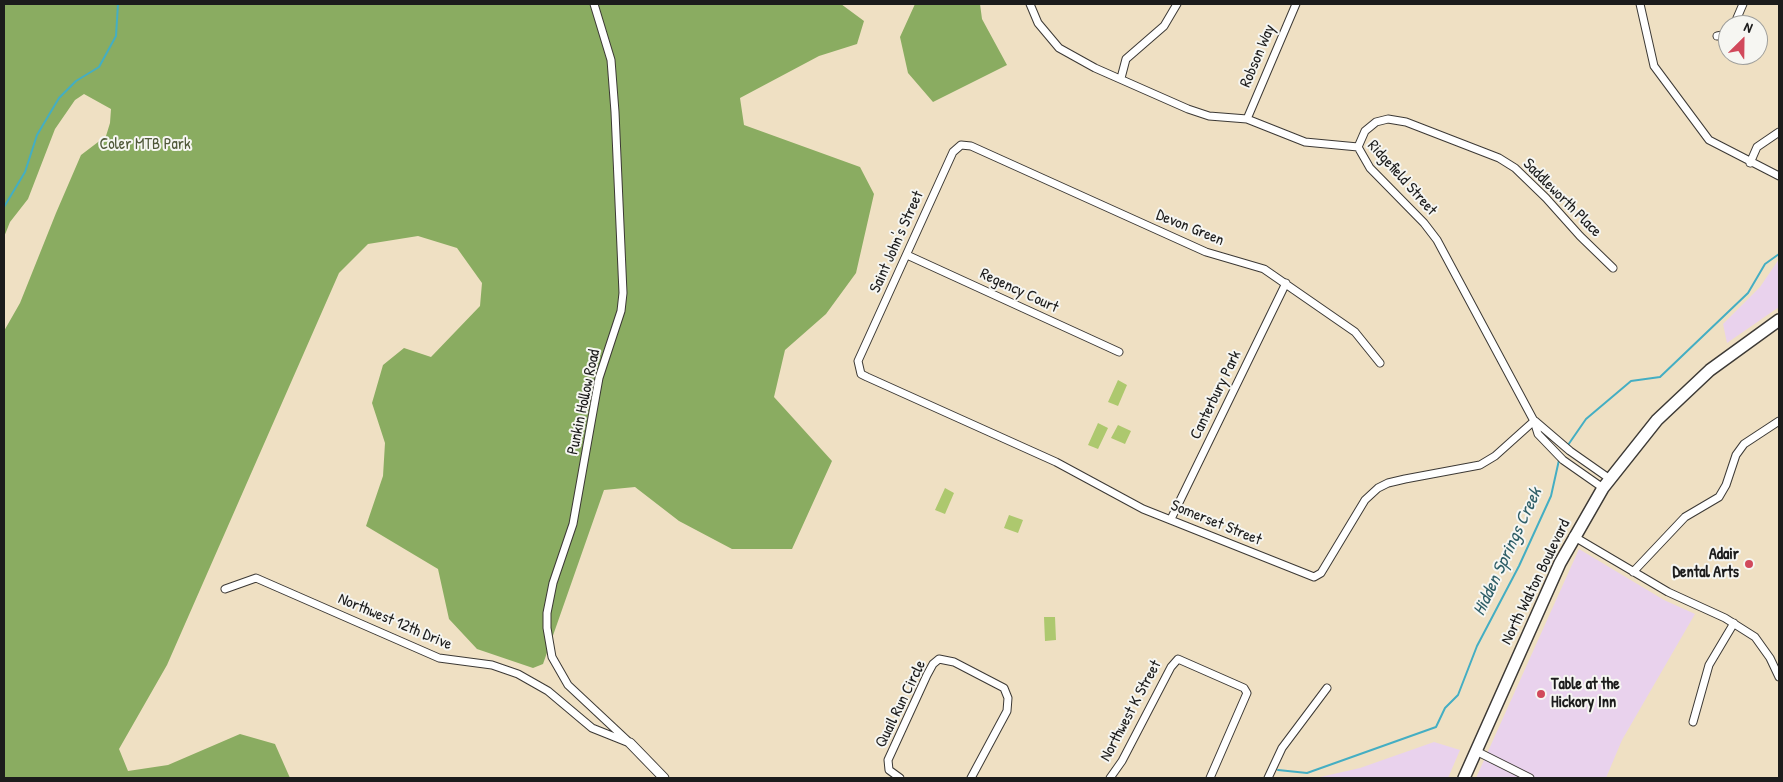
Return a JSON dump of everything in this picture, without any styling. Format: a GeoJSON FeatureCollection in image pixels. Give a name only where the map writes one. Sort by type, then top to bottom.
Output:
{"type":"FeatureCollection","features":[{"type":"Feature","properties":{"kind":"main road","name":"North Walton Boulevard"},"geometry":{"type":"LineString","coordinates":[[1464,778],[1573,536],[1607,483],[1657,420],[1710,370],[1779,320]]}},
{"type":"Feature","properties":{"kind":"street","name":"Punkin Hollow Road"},"geometry":{"type":"LineString","coordinates":[[594,4],[611,60],[616,112],[623,293],[621,311],[600,378],[573,524],[553,583],[547,613],[547,628],[552,657],[568,685],[630,743]]}},
{"type":"Feature","properties":{"kind":"street","name":"Ridgefield Street"},"geometry":{"type":"LineString","coordinates":[[1030,4],[1038,23],[1059,48],[1082,62],[1199,114],[1247,119],[1305,142],[1358,147],[1370,168],[1424,223],[1437,240],[1534,421],[1538,434],[1554,453],[1563,460],[1607,483]]}},
{"type":"Feature","properties":{"kind":"street"},"geometry":{"type":"LineString","coordinates":[[1121,78],[1126,59],[1146,39],[1164,26],[1177,4]]}},
{"type":"Feature","properties":{"kind":"street","name":"Robson Way"},"geometry":{"type":"LineString","coordinates":[[1247,119],[1269,62],[1296,4]]}},
{"type":"Feature","properties":{"kind":"street"},"geometry":{"type":"LineString","coordinates":[[1640,4],[1654,66],[1709,140],[1750,163],[1779,176]]}},
{"type":"Feature","properties":{"kind":"street","name":"Saddleworth Place"},"geometry":{"type":"LineString","coordinates":[[1358,147],[1365,131],[1376,122],[1388,119],[1406,122],[1499,158],[1515,168],[1613,268]]}},
{"type":"Feature","properties":{"kind":"street"},"geometry":{"type":"LineString","coordinates":[[1750,163],[1757,147],[1779,132]]}},
{"type":"Feature","properties":{"kind":"street","name":"Saint John's Street"},"geometry":{"type":"LineString","coordinates":[[858,361],[953,152],[961,145],[971,146]]}},
{"type":"Feature","properties":{"kind":"street","name":"Devon Green"},"geometry":{"type":"LineString","coordinates":[[971,146],[1206,252],[1264,269],[1355,332],[1380,362]]}},
{"type":"Feature","properties":{"kind":"street","name":"Regency Court"},"geometry":{"type":"LineString","coordinates":[[907,255],[1119,352]]}},
{"type":"Feature","properties":{"kind":"street","name":"Canterbury Park"},"geometry":{"type":"LineString","coordinates":[[1171,519],[1286,284]]}},
{"type":"Feature","properties":{"kind":"street","name":"Somerset Street"},"geometry":{"type":"LineString","coordinates":[[858,361],[862,374],[867,377],[1056,462],[1143,509],[1303,574],[1318,576],[1360,507],[1378,488],[1396,481],[1480,465],[1495,456],[1534,421]]}},
{"type":"Feature","properties":{"kind":"street","name":"Ridgefield Street"},"geometry":{"type":"LineString","coordinates":[[1534,421],[1607,483]]}},
{"type":"Feature","properties":{"kind":"street"},"geometry":{"type":"LineString","coordinates":[[1633,572],[1685,517],[1719,497],[1726,485],[1736,455],[1744,444],[1779,422]]}},
{"type":"Feature","properties":{"kind":"street"},"geometry":{"type":"LineString","coordinates":[[1573,536],[1668,592],[1734,623],[1755,637],[1770,658],[1779,677]]}},
{"type":"Feature","properties":{"kind":"street","name":"Northwest 12th Drive"},"geometry":{"type":"LineString","coordinates":[[225,589],[256,578],[438,658],[492,665],[518,674],[548,690],[592,728],[630,743]]}},
{"type":"Feature","properties":{"kind":"street"},"geometry":{"type":"LineString","coordinates":[[1693,722],[1709,665],[1734,623]]}},
{"type":"Feature","properties":{"kind":"street","name":"Quail Run Circle"},"geometry":{"type":"LineString","coordinates":[[900,778],[889,770],[888,760],[927,675],[933,664],[939,659],[954,662],[1004,688],[1008,698],[1007,711],[971,778]]}},
{"type":"Feature","properties":{"kind":"street","name":"Northwest K Street"},"geometry":{"type":"LineString","coordinates":[[1110,778],[1122,761],[1170,667],[1178,659],[1244,688],[1247,692],[1246,699],[1210,778]]}},
{"type":"Feature","properties":{"kind":"street"},"geometry":{"type":"LineString","coordinates":[[1268,778],[1282,748],[1327,688]]}},
{"type":"Feature","properties":{"kind":"street"},"geometry":{"type":"LineString","coordinates":[[630,743],[664,778]]}},
{"type":"Feature","properties":{"kind":"street"},"geometry":{"type":"LineString","coordinates":[[1476,751],[1530,778]]}},
{"type":"Feature","properties":{"kind":"shaded area"},"geometry":{"type":"Polygon","coordinates":[[[1779,259],[1779,307],[1727,343],[1723,324],[1760,287],[1779,259]]]}},
{"type":"Feature","properties":{"kind":"shaded area"},"geometry":{"type":"Polygon","coordinates":[[[1579,549],[1664,600],[1695,614],[1622,740],[1606,778],[1476,778],[1579,549]]]}},
{"type":"Feature","properties":{"kind":"shaded area"},"geometry":{"type":"Polygon","coordinates":[[[1434,742],[1460,750],[1448,778],[1316,778],[1360,768],[1434,742]]]}},
{"type":"Feature","properties":{"kind":"green space","name":"Coler MTB Park"},"geometry":{"type":"Polygon","coordinates":[[[4,4],[841,4],[864,21],[857,44],[819,56],[740,98],[744,125],[860,167],[874,194],[856,273],[826,314],[785,350],[774,397],[832,461],[792,549],[732,549],[679,521],[635,487],[604,490],[543,664],[533,668],[477,649],[449,619],[438,569],[366,526],[383,476],[385,443],[372,403],[383,365],[404,348],[431,357],[480,306],[482,283],[457,248],[418,236],[368,244],[339,273],[167,665],[119,749],[128,771],[168,765],[240,734],[275,744],[290,778],[4,778],[4,331],[20,303],[81,155],[106,136],[110,123],[111,109],[84,94],[75,100],[55,129],[28,199],[10,222],[4,237],[4,4]]]}},
{"type":"Feature","properties":{"kind":"green space"},"geometry":{"type":"Polygon","coordinates":[[[915,4],[980,4],[982,19],[1007,65],[933,102],[908,73],[900,37],[915,4]]]}},
{"type":"Feature","properties":{"kind":"green space"},"geometry":{"type":"Polygon","coordinates":[[[1118,380],[1127,385],[1118,406],[1108,402],[1118,380]]]}},
{"type":"Feature","properties":{"kind":"green space"},"geometry":{"type":"Polygon","coordinates":[[[1098,423],[1108,428],[1098,449],[1088,445],[1098,423]]]}},
{"type":"Feature","properties":{"kind":"green space"},"geometry":{"type":"Polygon","coordinates":[[[1118,425],[1131,431],[1125,444],[1111,438],[1118,425]]]}},
{"type":"Feature","properties":{"kind":"green space"},"geometry":{"type":"Polygon","coordinates":[[[945,488],[954,493],[945,514],[935,510],[945,488]]]}},
{"type":"Feature","properties":{"kind":"green space"},"geometry":{"type":"Polygon","coordinates":[[[1009,515],[1023,520],[1018,533],[1004,528],[1009,515]]]}},
{"type":"Feature","properties":{"kind":"green space"},"geometry":{"type":"Polygon","coordinates":[[[1044,617],[1055,617],[1056,640],[1045,641],[1044,617]]]}},
{"type":"Feature","properties":{"kind":"waterway"},"geometry":{"type":"LineString","coordinates":[[4,207],[25,172],[37,135],[59,98],[76,81],[99,67],[116,36],[118,4]]}},
{"type":"Feature","properties":{"kind":"waterway","name":"Hidden Springs Creek"},"geometry":{"type":"LineString","coordinates":[[1568,445],[1586,419],[1631,381],[1660,377],[1748,293],[1765,264],[1779,254]]}},
{"type":"Feature","properties":{"kind":"waterway","name":"Hidden Springs Creek"},"geometry":{"type":"LineString","coordinates":[[1278,770],[1307,773],[1436,727],[1445,708],[1458,695],[1477,646],[1519,566],[1551,496],[1559,460]]}},
{"type":"Feature","properties":{"kind":"place","name":"Adair Dental Arts"},"geometry":{"type":"Point","coordinates":[1749,564]}},
{"type":"Feature","properties":{"kind":"place","name":"Table at the Hickory Inn"},"geometry":{"type":"Point","coordinates":[1541,694]}}]}
